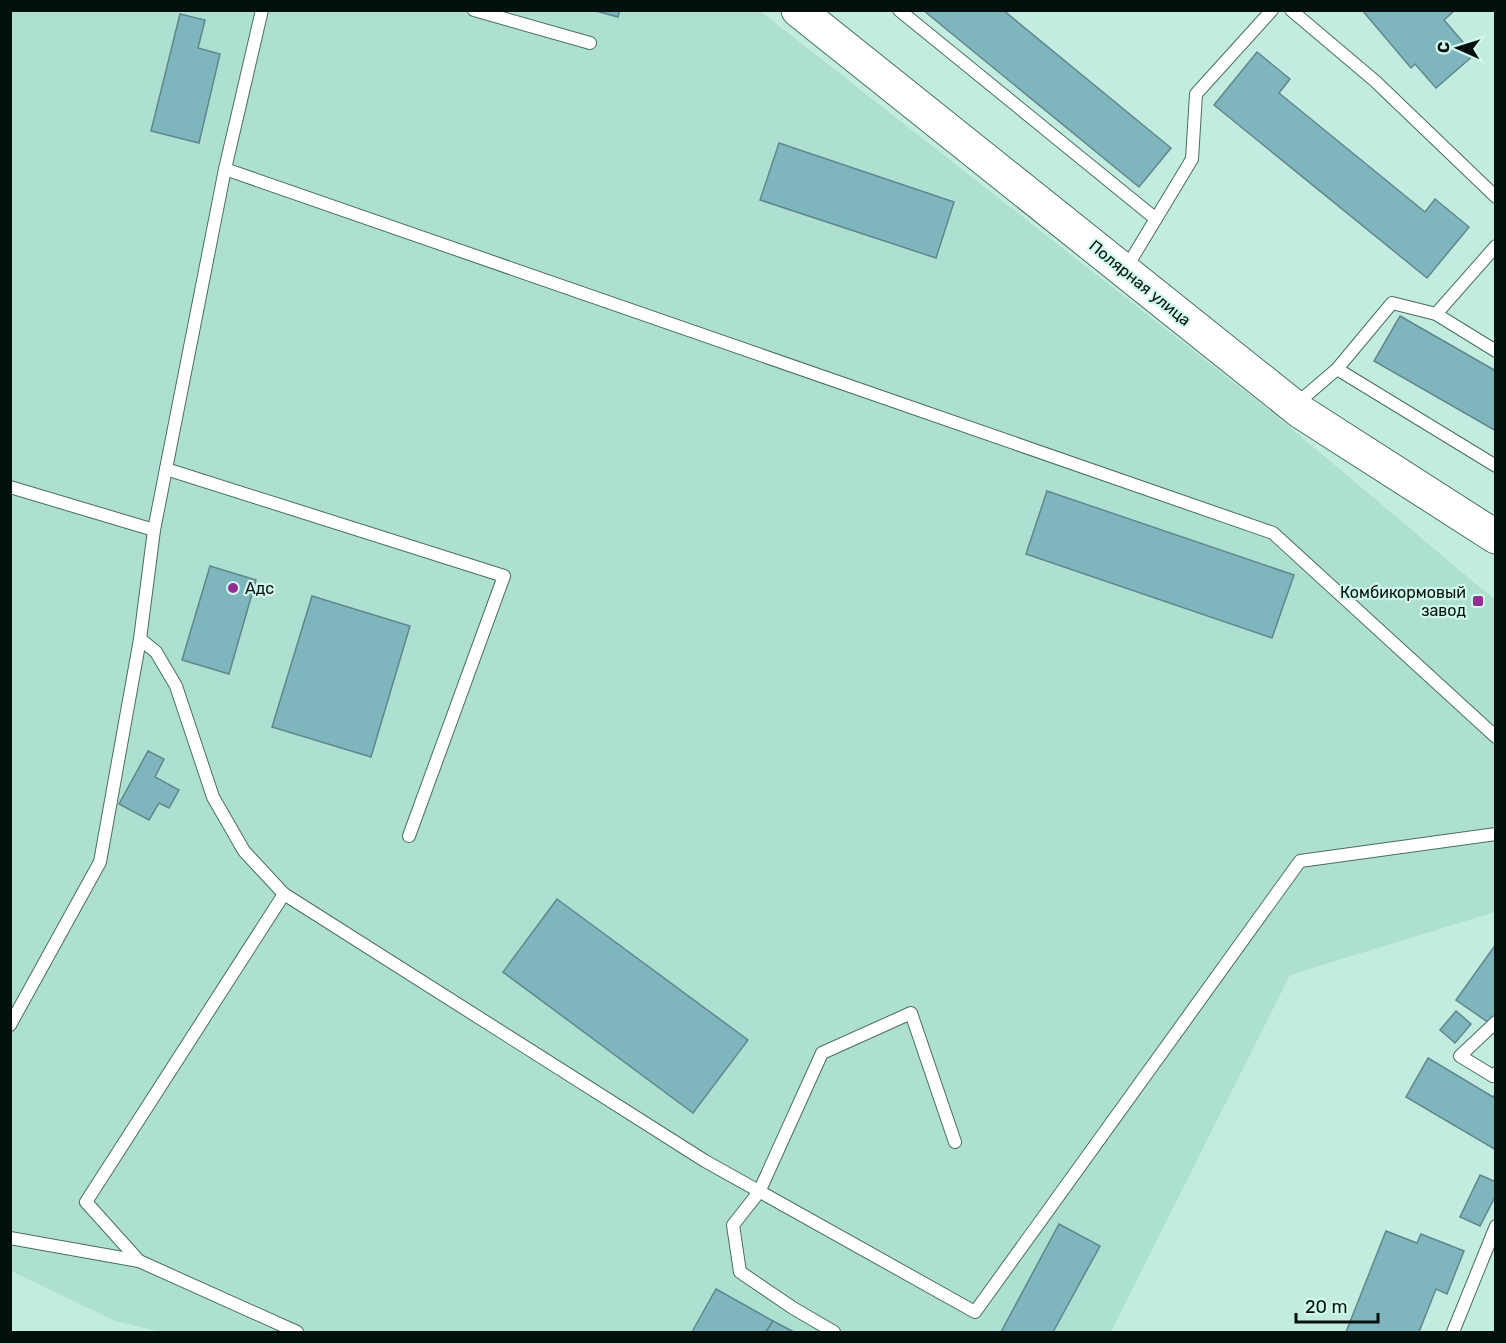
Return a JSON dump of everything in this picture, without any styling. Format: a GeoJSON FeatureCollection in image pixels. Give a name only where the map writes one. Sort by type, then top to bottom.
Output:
{"type":"FeatureCollection","features":[{"type":"Feature","properties":{"kind":"main road","name":"Полярная улица"},"geometry":{"type":"LineString","coordinates":[[798,10],[1294,406],[1496,537]]}},
{"type":"Feature","properties":{"kind":"lane"},"geometry":{"type":"LineString","coordinates":[[10,1025],[100,862],[140,639],[154,530],[225,169],[261,15],[250,10]]}},
{"type":"Feature","properties":{"kind":"lane"},"geometry":{"type":"LineString","coordinates":[[474,10],[590,43]]}},
{"type":"Feature","properties":{"kind":"lane"},"geometry":{"type":"LineString","coordinates":[[900,10],[1156,219]]}},
{"type":"Feature","properties":{"kind":"lane"},"geometry":{"type":"LineString","coordinates":[[1291,10],[1375,81],[1496,197]]}},
{"type":"Feature","properties":{"kind":"lane"},"geometry":{"type":"LineString","coordinates":[[1125,271],[1192,159],[1196,94],[1266,12]]}},
{"type":"Feature","properties":{"kind":"lane"},"geometry":{"type":"LineString","coordinates":[[225,169],[1273,533],[1496,737]]}},
{"type":"Feature","properties":{"kind":"lane"},"geometry":{"type":"LineString","coordinates":[[1436,314],[1496,246]]}},
{"type":"Feature","properties":{"kind":"lane"},"geometry":{"type":"LineString","coordinates":[[1294,406],[1337,369],[1392,303],[1436,314],[1496,351]]}},
{"type":"Feature","properties":{"kind":"lane"},"geometry":{"type":"LineString","coordinates":[[1337,369],[1496,466]]}},
{"type":"Feature","properties":{"kind":"lane"},"geometry":{"type":"LineString","coordinates":[[166,469],[504,576],[409,836]]}},
{"type":"Feature","properties":{"kind":"lane"},"geometry":{"type":"LineString","coordinates":[[10,487],[154,530]]}},
{"type":"Feature","properties":{"kind":"lane"},"geometry":{"type":"LineString","coordinates":[[140,639],[156,652],[177,686],[213,797],[244,851],[284,894],[705,1161],[975,1312],[1300,861],[1496,834]]}},
{"type":"Feature","properties":{"kind":"lane"},"geometry":{"type":"LineString","coordinates":[[139,1261],[86,1202],[284,894]]}},
{"type":"Feature","properties":{"kind":"lane"},"geometry":{"type":"LineString","coordinates":[[834,1332],[793,1308],[740,1272],[733,1225],[759,1192],[822,1053],[911,1013],[955,1142]]}},
{"type":"Feature","properties":{"kind":"lane"},"geometry":{"type":"LineString","coordinates":[[1496,1022],[1460,1056],[1493,1076],[1496,1073]]}},
{"type":"Feature","properties":{"kind":"lane"},"geometry":{"type":"LineString","coordinates":[[1454,1332],[1496,1226]]}},
{"type":"Feature","properties":{"kind":"lane"},"geometry":{"type":"LineString","coordinates":[[10,1238],[139,1261],[297,1332]]}},
{"type":"Feature","properties":{"kind":"shaded area"},"geometry":{"type":"Polygon","coordinates":[[[10,11],[760,11],[1273,413],[1495,600],[1495,912],[1290,975],[1111,1332],[162,1332],[115,1321],[11,1271],[10,11]]]}},
{"type":"Feature","properties":{"kind":"building"},"geometry":{"type":"Polygon","coordinates":[[[592,10],[620,10],[618,17],[592,10]]]}},
{"type":"Feature","properties":{"kind":"building"},"geometry":{"type":"Polygon","coordinates":[[[923,10],[1003,10],[1171,148],[1139,187],[923,10]]]}},
{"type":"Feature","properties":{"kind":"building"},"geometry":{"type":"Polygon","coordinates":[[[1362,10],[1455,10],[1444,20],[1474,55],[1436,88],[1415,64],[1411,68],[1362,10]]]}},
{"type":"Feature","properties":{"kind":"building"},"geometry":{"type":"Polygon","coordinates":[[[180,14],[205,20],[198,48],[220,54],[199,143],[151,131],[180,14]]]}},
{"type":"Feature","properties":{"kind":"building"},"geometry":{"type":"Polygon","coordinates":[[[1257,52],[1290,79],[1279,93],[1425,212],[1435,199],[1469,227],[1427,278],[1214,105],[1257,52]]]}},
{"type":"Feature","properties":{"kind":"building"},"geometry":{"type":"Polygon","coordinates":[[[779,143],[954,202],[936,258],[760,200],[779,143]]]}},
{"type":"Feature","properties":{"kind":"building"},"geometry":{"type":"Polygon","coordinates":[[[1400,316],[1496,371],[1496,431],[1374,361],[1400,316]]]}},
{"type":"Feature","properties":{"kind":"building"},"geometry":{"type":"Polygon","coordinates":[[[1047,491],[1294,575],[1272,638],[1026,554],[1047,491]]]}},
{"type":"Feature","properties":{"kind":"building"},"geometry":{"type":"Polygon","coordinates":[[[210,566],[256,580],[229,674],[182,660],[210,566]]]}},
{"type":"Feature","properties":{"kind":"building"},"geometry":{"type":"Polygon","coordinates":[[[312,596],[410,626],[371,757],[272,727],[312,596]]]}},
{"type":"Feature","properties":{"kind":"building"},"geometry":{"type":"Polygon","coordinates":[[[148,751],[164,759],[155,777],[179,790],[169,808],[159,803],[149,820],[119,804],[148,751]]]}},
{"type":"Feature","properties":{"kind":"building"},"geometry":{"type":"Polygon","coordinates":[[[557,899],[748,1040],[693,1113],[503,972],[557,899]]]}},
{"type":"Feature","properties":{"kind":"building"},"geometry":{"type":"Polygon","coordinates":[[[1496,944],[1496,1014],[1489,1023],[1456,1000],[1496,944]]]}},
{"type":"Feature","properties":{"kind":"building"},"geometry":{"type":"Polygon","coordinates":[[[1456,1011],[1471,1024],[1455,1043],[1440,1030],[1456,1011]]]}},
{"type":"Feature","properties":{"kind":"building"},"geometry":{"type":"Polygon","coordinates":[[[1428,1058],[1493,1097],[1496,1093],[1496,1150],[1406,1097],[1428,1058]]]}},
{"type":"Feature","properties":{"kind":"building"},"geometry":{"type":"Polygon","coordinates":[[[1480,1175],[1496,1182],[1496,1195],[1480,1226],[1460,1217],[1480,1175]]]}},
{"type":"Feature","properties":{"kind":"building"},"geometry":{"type":"Polygon","coordinates":[[[1059,1224],[1100,1246],[1053,1332],[1001,1332],[1059,1224]]]}},
{"type":"Feature","properties":{"kind":"building"},"geometry":{"type":"Polygon","coordinates":[[[1386,1231],[1417,1243],[1421,1234],[1464,1251],[1447,1294],[1436,1289],[1419,1332],[1346,1332],[1386,1231]]]}},
{"type":"Feature","properties":{"kind":"building"},"geometry":{"type":"Polygon","coordinates":[[[716,1289],[773,1321],[766,1332],[692,1332],[716,1289]]]}},
{"type":"Feature","properties":{"kind":"building"},"geometry":{"type":"Polygon","coordinates":[[[773,1321],[794,1332],[766,1332],[773,1321]]]}},
{"type":"Feature","properties":{"kind":"place","name":"Адс"},"geometry":{"type":"Point","coordinates":[233,588]}},
{"type":"Feature","properties":{"kind":"place","name":"Комбикормовый завод"},"geometry":{"type":"Point","coordinates":[1478,601]}}]}
